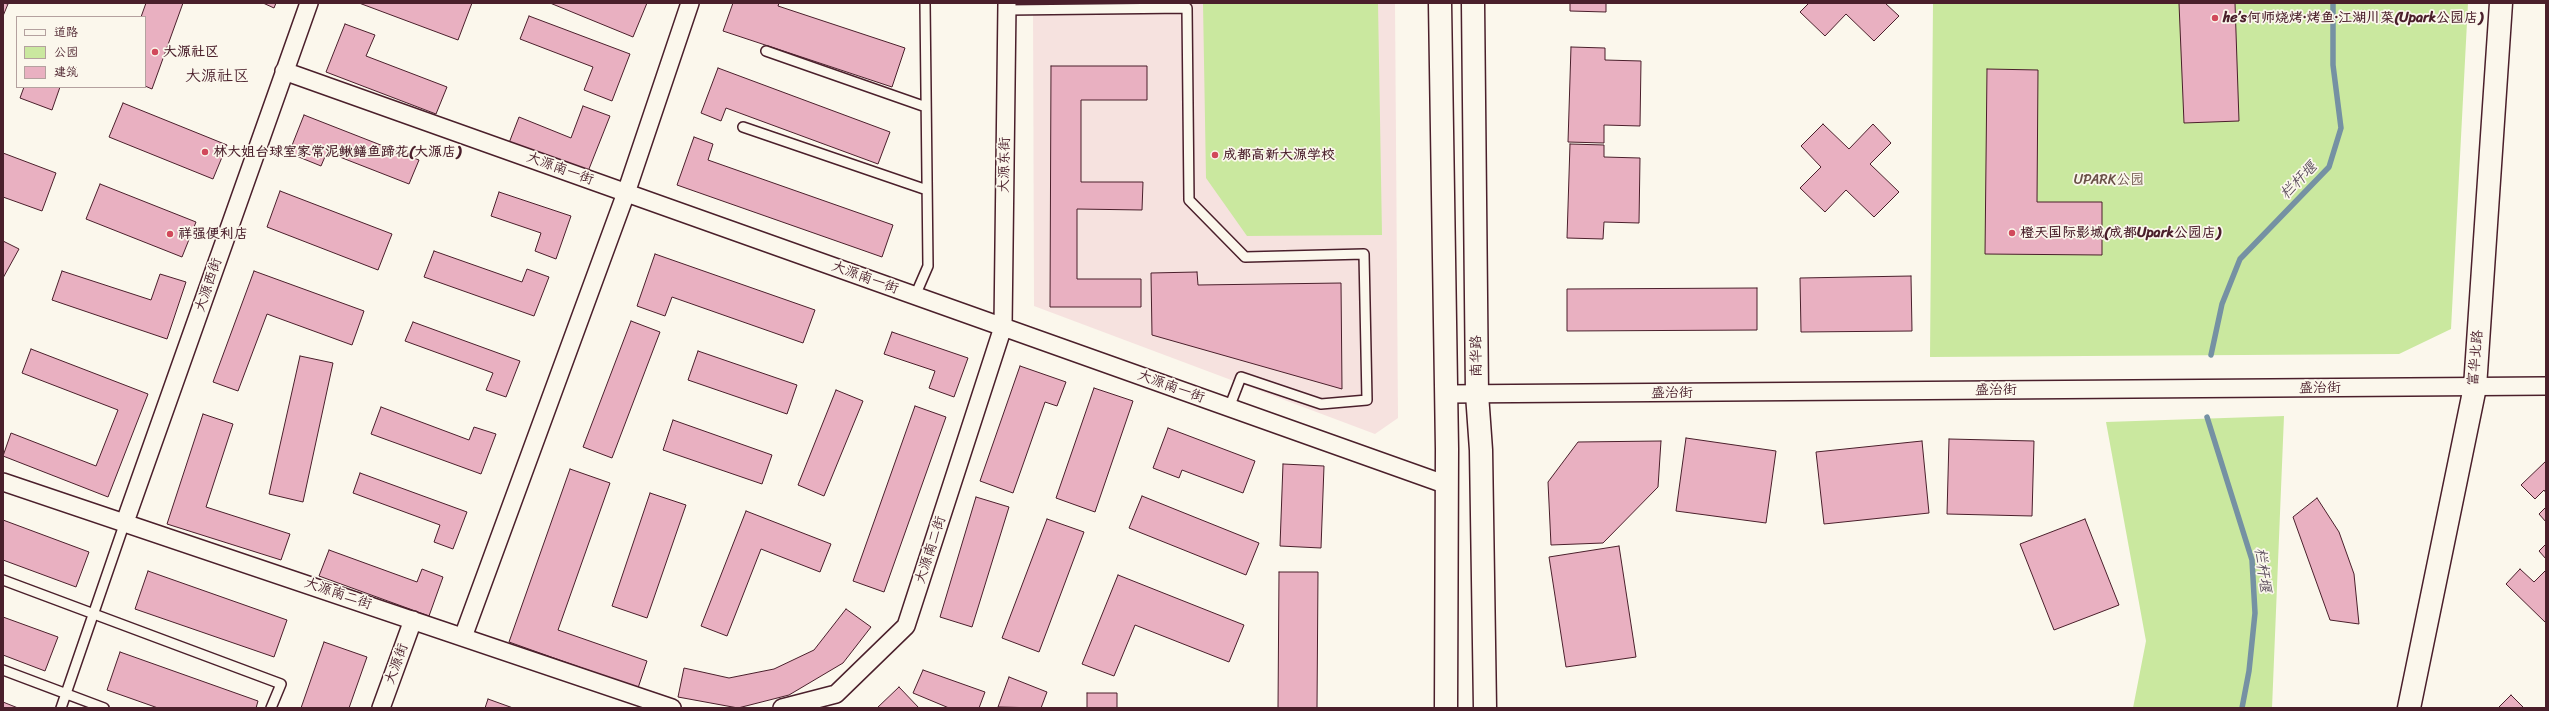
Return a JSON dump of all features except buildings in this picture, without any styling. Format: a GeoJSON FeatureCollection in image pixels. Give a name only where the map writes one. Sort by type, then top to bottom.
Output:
{"type":"FeatureCollection","features":[{"type":"Feature","properties":{"kind":"main road"},"geometry":{"type":"LineString","coordinates":[[1440,3],[1447,485],[1446,708]]}},
{"type":"Feature","properties":{"kind":"main road","name":"南华路"},"geometry":{"type":"LineString","coordinates":[[1473,3],[1477,394],[1481,450],[1485,708]]}},
{"type":"Feature","properties":{"kind":"main road","name":"富华北路"},"geometry":{"type":"LineString","coordinates":[[2409,708],[2475,387],[2501,3]]}},
{"type":"Feature","properties":{"kind":"street","name":"大源西街"},"geometry":{"type":"LineString","coordinates":[[125,522],[309,3]]}},
{"type":"Feature","properties":{"kind":"street"},"geometry":{"type":"LineString","coordinates":[[463,637],[626,193],[690,3]]}},
{"type":"Feature","properties":{"kind":"street","name":"大源东街"},"geometry":{"type":"LineString","coordinates":[[1003,327],[1007,6]]}},
{"type":"Feature","properties":{"kind":"street","name":"大源南一街"},"geometry":{"type":"LineString","coordinates":[[284,71],[1447,485]]}},
{"type":"Feature","properties":{"kind":"street","name":"大源南二街"},"geometry":{"type":"LineString","coordinates":[[782,708],[836,694],[906,626],[1003,327]]}},
{"type":"Feature","properties":{"kind":"street","name":"盛治街"},"geometry":{"type":"LineString","coordinates":[[1446,394],[2546,386]]}},
{"type":"Feature","properties":{"kind":"street","name":"大源南二街"},"geometry":{"type":"LineString","coordinates":[[3,482],[672,708]]}},
{"type":"Feature","properties":{"kind":"street","name":"大源街"},"geometry":{"type":"LineString","coordinates":[[381,708],[412,620]]}},
{"type":"Feature","properties":{"kind":"lane"},"geometry":{"type":"LineString","coordinates":[[915,296],[928,266],[925,3]]}},
{"type":"Feature","properties":{"kind":"lane"},"geometry":{"type":"LineString","coordinates":[[1007,6],[1188,5],[1189,200],[1245,257],[1364,254],[1367,400],[1321,404],[1240,377],[1229,408]]}},
{"type":"Feature","properties":{"kind":"lane"},"geometry":{"type":"LineString","coordinates":[[766,51],[926,107]]}},
{"type":"Feature","properties":{"kind":"lane"},"geometry":{"type":"LineString","coordinates":[[743,127],[927,190]]}},
{"type":"Feature","properties":{"kind":"lane"},"geometry":{"type":"LineString","coordinates":[[61,708],[125,522]]}},
{"type":"Feature","properties":{"kind":"lane"},"geometry":{"type":"LineString","coordinates":[[3,580],[281,684],[271,708]]}},
{"type":"Feature","properties":{"kind":"lane"},"geometry":{"type":"LineString","coordinates":[[3,670],[104,708]]}},
{"type":"Feature","properties":{"kind":"shaded area","name":"成都高新大源学校"},"geometry":{"type":"Polygon","coordinates":[[[1033,3],[1395,3],[1398,418],[1375,434],[1034,306],[1033,3]]]}},
{"type":"Feature","properties":{"kind":"green space"},"geometry":{"type":"Polygon","coordinates":[[[1203,3],[1378,3],[1382,235],[1247,236],[1206,178],[1203,3]]]}},
{"type":"Feature","properties":{"kind":"green space","name":"UPARK公园"},"geometry":{"type":"Polygon","coordinates":[[[1933,3],[2468,3],[2451,329],[2399,354],[1930,357],[1933,3]]]}},
{"type":"Feature","properties":{"kind":"green space"},"geometry":{"type":"Polygon","coordinates":[[[2284,416],[2272,708],[2133,708],[2146,641],[2106,422],[2284,416]]]}},
{"type":"Feature","properties":{"kind":"waterway","name":"栏杆堰"},"geometry":{"type":"LineString","coordinates":[[2211,355],[2222,304],[2240,259],[2329,167],[2341,128],[2333,65],[2333,3]]}},
{"type":"Feature","properties":{"kind":"waterway","name":"栏杆堰"},"geometry":{"type":"LineString","coordinates":[[2207,417],[2252,560],[2255,613],[2249,671],[2242,708]]}},
{"type":"Feature","properties":{"kind":"place","name":"he’s何师烧烤·烤鱼·江湖川菜(Upark公园店)"},"geometry":{"type":"Point","coordinates":[2215,18]}},
{"type":"Feature","properties":{"kind":"place","name":"大源社区"},"geometry":{"type":"Point","coordinates":[155,52]}},
{"type":"Feature","properties":{"kind":"place","name":"林大姐台球室家常泥鳅鳝鱼蹄花(大源店)"},"geometry":{"type":"Point","coordinates":[205,152]}},
{"type":"Feature","properties":{"kind":"place","name":"成都高新大源学校"},"geometry":{"type":"Point","coordinates":[1215,155]}},
{"type":"Feature","properties":{"kind":"place","name":"橙天国际影城(成都Upark公园店)"},"geometry":{"type":"Point","coordinates":[2012,233]}},
{"type":"Feature","properties":{"kind":"place","name":"祥强便利店"},"geometry":{"type":"Point","coordinates":[170,234]}},
{"type":"Feature","properties":{"kind":"district","name":"大源社区"},"geometry":{"type":"Point","coordinates":[217,77]}}]}
